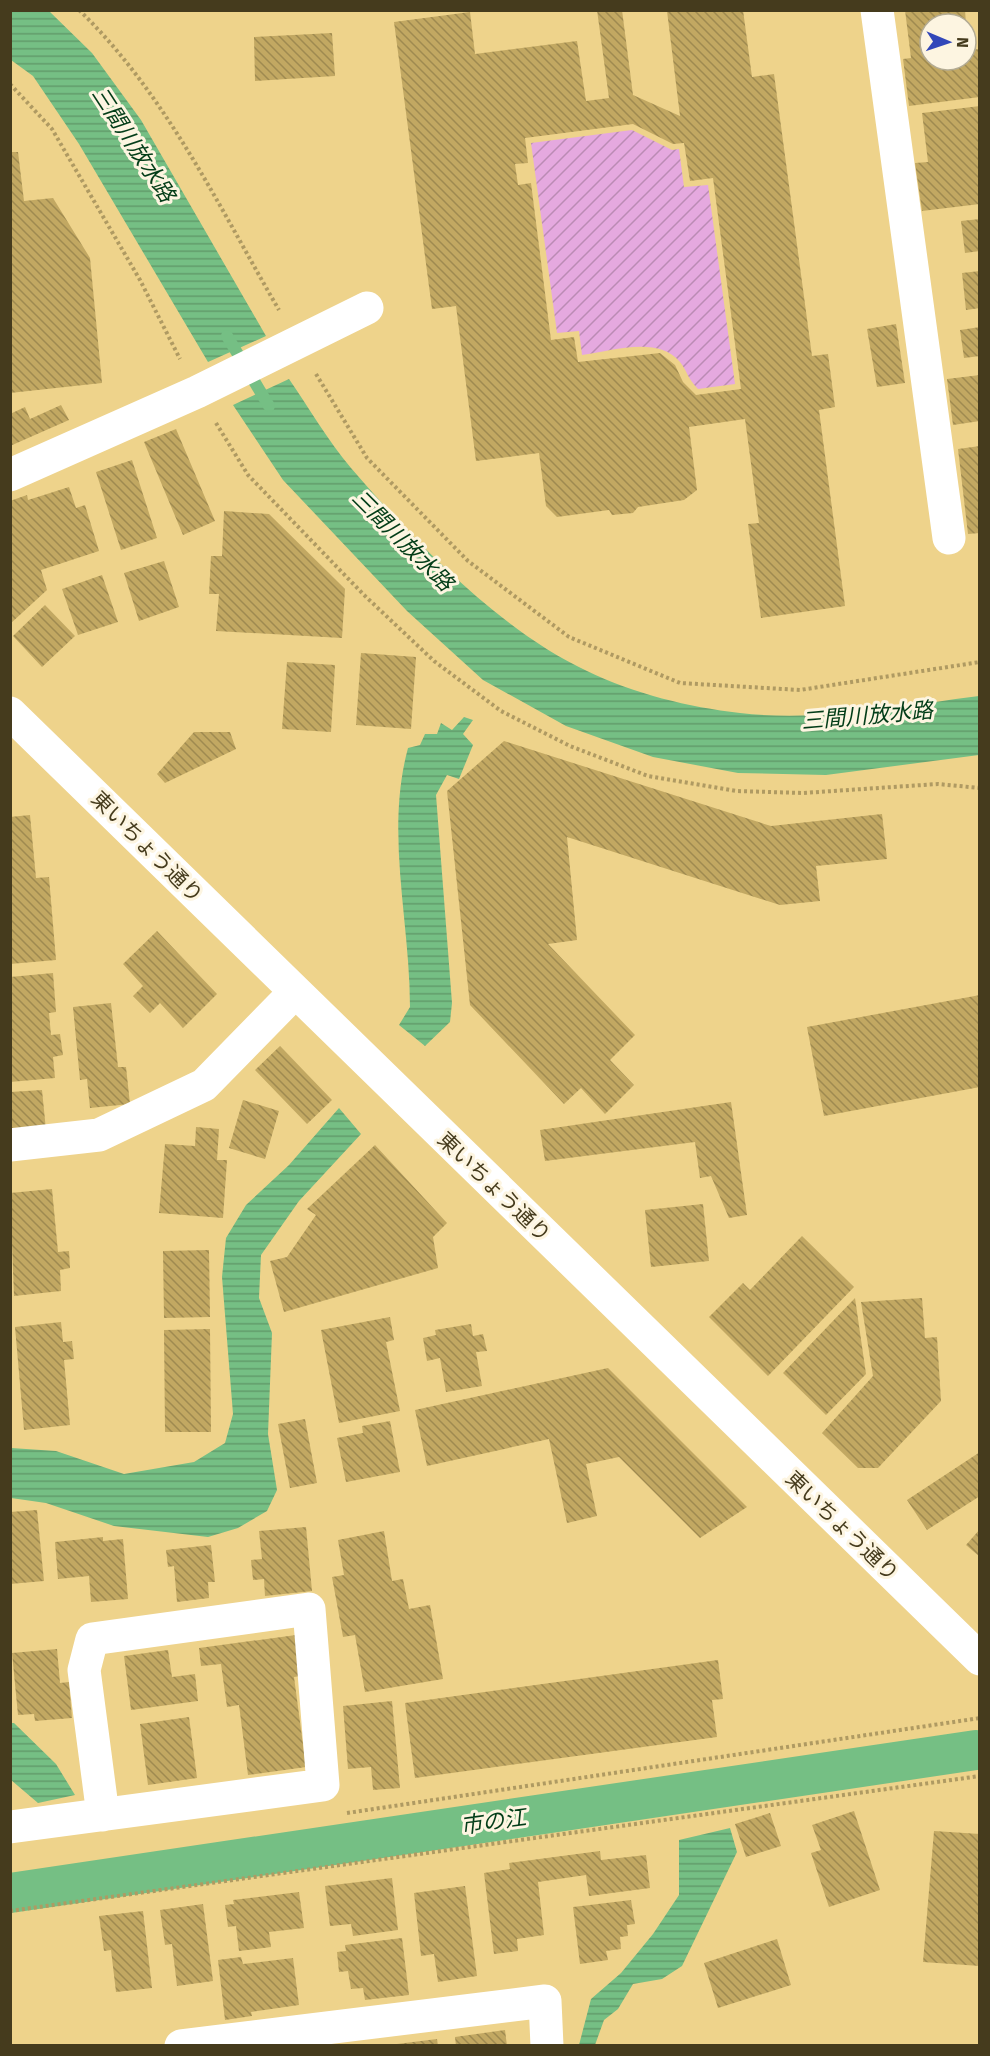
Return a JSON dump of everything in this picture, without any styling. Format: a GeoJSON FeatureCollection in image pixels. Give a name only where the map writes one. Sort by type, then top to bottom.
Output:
{"type":"FeatureCollection","features":[{"type":"Feature","properties":{"kind":"street"},"geometry":{"type":"LineString","coordinates":[[877,10],[949,538]]}},
{"type":"Feature","properties":{"kind":"street"},"geometry":{"type":"LineString","coordinates":[[10,475],[197,392],[367,308]]}},
{"type":"Feature","properties":{"kind":"street","name":"東いちょう通り"},"geometry":{"type":"LineString","coordinates":[[10,713],[294,993],[980,1659]]}},
{"type":"Feature","properties":{"kind":"street"},"geometry":{"type":"LineString","coordinates":[[10,1145],[99,1136],[204,1085],[294,993]]}},
{"type":"Feature","properties":{"kind":"street"},"geometry":{"type":"LineString","coordinates":[[10,1827],[103,1815],[323,1785],[309,1609],[92,1639],[84,1670],[103,1815]]}},
{"type":"Feature","properties":{"kind":"street"},"geometry":{"type":"LineString","coordinates":[[181,2046],[545,2001],[547,2046]]}},
{"type":"Feature","properties":{"kind":"path"},"geometry":{"type":"LineString","coordinates":[[79,10],[111,41],[162,109],[367,458],[468,561],[569,637],[680,683],[776,689],[800,690],[980,662]]}},
{"type":"Feature","properties":{"kind":"path"},"geometry":{"type":"LineString","coordinates":[[10,84],[52,129],[140,280],[197,392],[248,475],[364,595],[434,661],[501,711],[570,746],[648,776],[736,790],[803,793],[938,784],[980,788]]}},
{"type":"Feature","properties":{"kind":"path"},"geometry":{"type":"LineString","coordinates":[[340,1814],[980,1718]]}},
{"type":"Feature","properties":{"kind":"path"},"geometry":{"type":"LineString","coordinates":[[10,1911],[980,1776]]}},
{"type":"Feature","properties":{"kind":"shaded area"},"geometry":{"type":"Polygon","coordinates":[[[632,130],[672,150],[679,149],[684,187],[708,185],[735,384],[698,389],[680,362],[671,354],[660,349],[620,348],[582,355],[579,331],[557,333],[531,143],[632,130]]]}},
{"type":"Feature","properties":{"kind":"water"},"geometry":{"type":"Polygon","coordinates":[[[11,10],[49,11],[92,53],[141,120],[266,336],[208,362],[79,144],[33,76],[11,60],[11,10]]]}},
{"type":"Feature","properties":{"kind":"water"},"geometry":{"type":"Polygon","coordinates":[[[289,379],[343,458],[402,525],[430,554],[490,608],[554,654],[605,679],[643,693],[681,703],[740,713],[800,716],[830,714],[979,696],[979,755],[826,775],[738,773],[653,757],[566,726],[483,680],[407,611],[283,480],[233,405],[289,379]]]}},
{"type":"Feature","properties":{"kind":"water"},"geometry":{"type":"Polygon","coordinates":[[[464,717],[473,720],[463,734],[473,745],[459,779],[447,775],[436,795],[452,1003],[450,1022],[425,1046],[399,1025],[410,1007],[400,877],[401,780],[408,748],[420,745],[425,734],[437,734],[441,723],[452,730],[464,717]]]}},
{"type":"Feature","properties":{"kind":"water"},"geometry":{"type":"Polygon","coordinates":[[[339,1108],[361,1134],[299,1201],[261,1255],[259,1298],[272,1333],[268,1434],[277,1490],[267,1511],[238,1528],[208,1537],[114,1526],[46,1503],[11,1498],[11,1448],[56,1451],[124,1474],[194,1462],[225,1443],[233,1414],[222,1277],[226,1238],[246,1205],[289,1165],[339,1108]]]}},
{"type":"Feature","properties":{"kind":"water"},"geometry":{"type":"Polygon","coordinates":[[[11,1723],[14,1723],[56,1764],[75,1795],[38,1803],[11,1780],[11,1723]]]}},
{"type":"Feature","properties":{"kind":"water"},"geometry":{"type":"Polygon","coordinates":[[[730,1828],[737,1852],[682,1966],[662,1979],[633,1984],[618,2009],[604,2020],[595,2045],[579,2045],[591,1999],[621,1973],[653,1934],[679,1895],[679,1840],[730,1828]]]}},
{"type":"Feature","properties":{"kind":"building"},"geometry":{"type":"Polygon","coordinates":[[[597,10],[622,10],[633,95],[680,116],[667,11],[743,10],[752,77],[774,74],[812,356],[828,354],[835,407],[819,410],[845,606],[761,618],[748,524],[759,523],[745,419],[689,427],[697,490],[684,500],[638,507],[633,513],[612,515],[609,510],[557,517],[546,506],[539,453],[476,461],[456,306],[432,309],[394,22],[470,12],[475,54],[577,41],[586,101],[609,98],[597,10]],[[633,124],[525,138],[528,163],[515,164],[518,185],[531,183],[551,340],[574,337],[578,362],[660,353],[675,365],[683,382],[696,395],[741,389],[713,178],[690,181],[684,143],[673,144],[633,124]]]}},
{"type":"Feature","properties":{"kind":"building"},"geometry":{"type":"Polygon","coordinates":[[[905,10],[965,10],[965,12],[918,12],[918,72],[978,72],[978,49],[980,49],[980,97],[909,106],[903,59],[911,58],[905,10]]]}},
{"type":"Feature","properties":{"kind":"building"},"geometry":{"type":"Polygon","coordinates":[[[332,33],[335,76],[255,81],[254,37],[332,33]]]}},
{"type":"Feature","properties":{"kind":"building"},"geometry":{"type":"Polygon","coordinates":[[[980,106],[980,204],[922,211],[915,163],[928,162],[922,113],[980,106]]]}},
{"type":"Feature","properties":{"kind":"building"},"geometry":{"type":"Polygon","coordinates":[[[10,152],[18,152],[24,201],[53,198],[90,258],[102,383],[10,393],[10,152]]]}},
{"type":"Feature","properties":{"kind":"building"},"geometry":{"type":"Polygon","coordinates":[[[980,219],[980,251],[965,253],[961,221],[980,219]]]}},
{"type":"Feature","properties":{"kind":"building"},"geometry":{"type":"Polygon","coordinates":[[[980,271],[980,308],[966,310],[962,273],[980,271]]]}},
{"type":"Feature","properties":{"kind":"building"},"geometry":{"type":"Polygon","coordinates":[[[896,324],[905,383],[877,387],[867,329],[896,324]]]}},
{"type":"Feature","properties":{"kind":"building"},"geometry":{"type":"Polygon","coordinates":[[[980,327],[980,356],[964,358],[960,330],[980,327]]]}},
{"type":"Feature","properties":{"kind":"building"},"geometry":{"type":"Polygon","coordinates":[[[980,375],[980,421],[953,425],[947,379],[980,375]]]}},
{"type":"Feature","properties":{"kind":"building"},"geometry":{"type":"Polygon","coordinates":[[[61,405],[69,420],[10,446],[10,414],[25,407],[30,419],[61,405]]]}},
{"type":"Feature","properties":{"kind":"building"},"geometry":{"type":"Polygon","coordinates":[[[176,429],[215,521],[183,535],[144,442],[176,429]]]}},
{"type":"Feature","properties":{"kind":"building"},"geometry":{"type":"Polygon","coordinates":[[[980,446],[980,533],[968,534],[958,449],[980,446]]]}},
{"type":"Feature","properties":{"kind":"building"},"geometry":{"type":"Polygon","coordinates":[[[132,460],[157,538],[121,550],[96,472],[132,460]]]}},
{"type":"Feature","properties":{"kind":"building"},"geometry":{"type":"Polygon","coordinates":[[[69,487],[76,508],[85,505],[99,551],[41,570],[47,590],[10,624],[10,501],[27,495],[28,500],[69,487]]]}},
{"type":"Feature","properties":{"kind":"building"},"geometry":{"type":"Polygon","coordinates":[[[224,511],[269,514],[345,589],[342,638],[216,631],[219,594],[209,594],[211,556],[222,556],[224,511]]]}},
{"type":"Feature","properties":{"kind":"building"},"geometry":{"type":"Polygon","coordinates":[[[164,561],[179,607],[139,621],[124,573],[164,561]]]}},
{"type":"Feature","properties":{"kind":"building"},"geometry":{"type":"Polygon","coordinates":[[[102,575],[118,622],[78,635],[62,589],[102,575]]]}},
{"type":"Feature","properties":{"kind":"building"},"geometry":{"type":"Polygon","coordinates":[[[45,605],[75,636],[42,667],[13,636],[45,605]]]}},
{"type":"Feature","properties":{"kind":"building"},"geometry":{"type":"Polygon","coordinates":[[[361,653],[416,657],[411,729],[356,725],[361,653]]]}},
{"type":"Feature","properties":{"kind":"building"},"geometry":{"type":"Polygon","coordinates":[[[287,662],[335,665],[331,732],[282,729],[287,662]]]}},
{"type":"Feature","properties":{"kind":"building"},"geometry":{"type":"Polygon","coordinates":[[[194,732],[230,732],[236,749],[165,783],[157,774],[194,732]]]}},
{"type":"Feature","properties":{"kind":"building"},"geometry":{"type":"Polygon","coordinates":[[[504,741],[771,826],[882,814],[887,859],[816,866],[820,901],[780,905],[567,837],[577,940],[548,944],[635,1035],[610,1060],[634,1085],[605,1114],[581,1088],[564,1104],[470,1005],[447,791],[504,741]]]}},
{"type":"Feature","properties":{"kind":"building"},"geometry":{"type":"Polygon","coordinates":[[[30,815],[36,878],[49,877],[56,960],[10,964],[10,817],[30,815]]]}},
{"type":"Feature","properties":{"kind":"building"},"geometry":{"type":"Polygon","coordinates":[[[157,931],[217,994],[183,1028],[160,1003],[150,1013],[133,996],[143,986],[123,964],[157,931]]]}},
{"type":"Feature","properties":{"kind":"building"},"geometry":{"type":"Polygon","coordinates":[[[53,973],[56,1012],[49,1013],[51,1035],[60,1034],[63,1055],[53,1057],[55,1078],[10,1082],[10,977],[53,973]]]}},
{"type":"Feature","properties":{"kind":"building"},"geometry":{"type":"Polygon","coordinates":[[[980,995],[980,1087],[824,1116],[807,1027],[980,995]]]}},
{"type":"Feature","properties":{"kind":"building"},"geometry":{"type":"Polygon","coordinates":[[[111,1003],[118,1067],[126,1067],[130,1104],[90,1108],[87,1079],[80,1080],[73,1007],[111,1003]]]}},
{"type":"Feature","properties":{"kind":"building"},"geometry":{"type":"Polygon","coordinates":[[[280,1046],[332,1100],[307,1124],[255,1070],[280,1046]]]}},
{"type":"Feature","properties":{"kind":"building"},"geometry":{"type":"Polygon","coordinates":[[[42,1090],[46,1130],[10,1134],[10,1092],[42,1090]]]}},
{"type":"Feature","properties":{"kind":"building"},"geometry":{"type":"Polygon","coordinates":[[[243,1100],[279,1111],[265,1159],[229,1148],[243,1100]]]}},
{"type":"Feature","properties":{"kind":"building"},"geometry":{"type":"Polygon","coordinates":[[[731,1102],[747,1215],[729,1218],[711,1176],[700,1178],[695,1142],[545,1161],[540,1130],[731,1102]]]}},
{"type":"Feature","properties":{"kind":"building"},"geometry":{"type":"Polygon","coordinates":[[[196,1127],[219,1129],[217,1160],[227,1160],[223,1218],[159,1213],[165,1144],[195,1146],[196,1127]]]}},
{"type":"Feature","properties":{"kind":"building"},"geometry":{"type":"Polygon","coordinates":[[[375,1145],[447,1223],[433,1237],[438,1268],[284,1312],[270,1261],[287,1257],[316,1215],[307,1209],[375,1145]]]}},
{"type":"Feature","properties":{"kind":"building"},"geometry":{"type":"Polygon","coordinates":[[[52,1189],[58,1252],[69,1251],[70,1268],[60,1270],[61,1291],[14,1296],[10,1193],[52,1189]]]}},
{"type":"Feature","properties":{"kind":"building"},"geometry":{"type":"Polygon","coordinates":[[[703,1204],[709,1261],[651,1267],[645,1210],[703,1204]]]}},
{"type":"Feature","properties":{"kind":"building"},"geometry":{"type":"Polygon","coordinates":[[[802,1236],[854,1287],[768,1376],[709,1317],[743,1283],[750,1290],[802,1236]]]}},
{"type":"Feature","properties":{"kind":"building"},"geometry":{"type":"Polygon","coordinates":[[[209,1250],[210,1317],[164,1318],[163,1251],[209,1250]]]}},
{"type":"Feature","properties":{"kind":"building"},"geometry":{"type":"Polygon","coordinates":[[[855,1298],[866,1374],[826,1415],[783,1373],[855,1298]]]}},
{"type":"Feature","properties":{"kind":"building"},"geometry":{"type":"Polygon","coordinates":[[[922,1298],[925,1338],[937,1337],[941,1401],[878,1468],[858,1468],[822,1433],[873,1376],[861,1302],[922,1298]]]}},
{"type":"Feature","properties":{"kind":"building"},"geometry":{"type":"Polygon","coordinates":[[[390,1317],[394,1340],[386,1342],[400,1411],[339,1423],[321,1330],[390,1317]]]}},
{"type":"Feature","properties":{"kind":"building"},"geometry":{"type":"Polygon","coordinates":[[[61,1322],[63,1342],[72,1341],[74,1359],[64,1360],[70,1425],[24,1430],[15,1327],[61,1322]]]}},
{"type":"Feature","properties":{"kind":"building"},"geometry":{"type":"Polygon","coordinates":[[[471,1324],[473,1336],[483,1334],[487,1351],[476,1352],[482,1386],[446,1392],[440,1358],[427,1361],[423,1338],[436,1335],[435,1330],[471,1324]]]}},
{"type":"Feature","properties":{"kind":"building"},"geometry":{"type":"Polygon","coordinates":[[[210,1329],[211,1432],[165,1432],[164,1330],[210,1329]]]}},
{"type":"Feature","properties":{"kind":"building"},"geometry":{"type":"Polygon","coordinates":[[[608,1368],[747,1507],[700,1538],[619,1457],[586,1464],[597,1516],[567,1523],[549,1439],[427,1466],[415,1410],[608,1368]]]}},
{"type":"Feature","properties":{"kind":"building"},"geometry":{"type":"Polygon","coordinates":[[[305,1419],[317,1483],[290,1488],[278,1424],[305,1419]]]}},
{"type":"Feature","properties":{"kind":"building"},"geometry":{"type":"Polygon","coordinates":[[[390,1421],[400,1472],[346,1482],[337,1438],[363,1433],[362,1426],[390,1421]]]}},
{"type":"Feature","properties":{"kind":"building"},"geometry":{"type":"Polygon","coordinates":[[[980,1452],[980,1496],[927,1530],[907,1500],[980,1452]]]}},
{"type":"Feature","properties":{"kind":"building"},"geometry":{"type":"Polygon","coordinates":[[[37,1510],[44,1581],[10,1584],[10,1512],[37,1510]]]}},
{"type":"Feature","properties":{"kind":"building"},"geometry":{"type":"Polygon","coordinates":[[[306,1527],[312,1591],[265,1596],[264,1579],[253,1580],[251,1560],[262,1559],[259,1531],[306,1527]]]}},
{"type":"Feature","properties":{"kind":"building"},"geometry":{"type":"Polygon","coordinates":[[[980,1529],[980,1557],[966,1545],[980,1529]]]}},
{"type":"Feature","properties":{"kind":"building"},"geometry":{"type":"Polygon","coordinates":[[[384,1531],[392,1581],[403,1579],[409,1609],[430,1605],[443,1679],[365,1692],[355,1635],[343,1637],[332,1577],[344,1575],[338,1540],[384,1531]]]}},
{"type":"Feature","properties":{"kind":"building"},"geometry":{"type":"Polygon","coordinates":[[[103,1537],[103,1541],[123,1539],[128,1599],[91,1602],[89,1576],[58,1579],[55,1542],[103,1537]]]}},
{"type":"Feature","properties":{"kind":"building"},"geometry":{"type":"Polygon","coordinates":[[[211,1545],[215,1582],[208,1582],[209,1598],[177,1602],[174,1566],[168,1567],[166,1550],[211,1545]]]}},
{"type":"Feature","properties":{"kind":"building"},"geometry":{"type":"Polygon","coordinates":[[[296,1635],[301,1676],[294,1677],[306,1767],[248,1775],[239,1705],[227,1707],[221,1664],[201,1666],[199,1648],[296,1635]]]}},
{"type":"Feature","properties":{"kind":"building"},"geometry":{"type":"Polygon","coordinates":[[[57,1649],[60,1683],[69,1682],[72,1718],[35,1721],[34,1714],[18,1715],[12,1653],[57,1649]]]}},
{"type":"Feature","properties":{"kind":"building"},"geometry":{"type":"Polygon","coordinates":[[[168,1650],[172,1677],[195,1674],[198,1701],[131,1710],[124,1656],[168,1650]]]}},
{"type":"Feature","properties":{"kind":"building"},"geometry":{"type":"Polygon","coordinates":[[[718,1660],[723,1699],[712,1700],[717,1737],[415,1778],[405,1703],[718,1660]]]}},
{"type":"Feature","properties":{"kind":"building"},"geometry":{"type":"Polygon","coordinates":[[[392,1701],[400,1788],[373,1790],[371,1767],[348,1769],[343,1706],[392,1701]]]}},
{"type":"Feature","properties":{"kind":"building"},"geometry":{"type":"Polygon","coordinates":[[[189,1717],[197,1778],[148,1785],[140,1724],[189,1717]]]}},
{"type":"Feature","properties":{"kind":"building"},"geometry":{"type":"Polygon","coordinates":[[[854,1811],[880,1890],[829,1907],[811,1853],[821,1850],[812,1825],[854,1811]]]}},
{"type":"Feature","properties":{"kind":"building"},"geometry":{"type":"Polygon","coordinates":[[[770,1813],[781,1846],[746,1857],[735,1824],[770,1813]]]}},
{"type":"Feature","properties":{"kind":"building"},"geometry":{"type":"Polygon","coordinates":[[[934,1831],[980,1834],[980,1966],[923,1962],[934,1831]]]}},
{"type":"Feature","properties":{"kind":"building"},"geometry":{"type":"Polygon","coordinates":[[[600,1851],[601,1860],[646,1855],[650,1888],[589,1896],[586,1875],[538,1882],[544,1935],[517,1939],[518,1951],[494,1954],[484,1873],[510,1869],[509,1863],[600,1851]]]}},
{"type":"Feature","properties":{"kind":"building"},"geometry":{"type":"Polygon","coordinates":[[[392,1878],[398,1930],[353,1936],[351,1924],[330,1926],[325,1886],[392,1878]]]}},
{"type":"Feature","properties":{"kind":"building"},"geometry":{"type":"Polygon","coordinates":[[[465,1886],[477,1976],[438,1982],[434,1954],[421,1956],[414,1893],[465,1886]]]}},
{"type":"Feature","properties":{"kind":"building"},"geometry":{"type":"Polygon","coordinates":[[[299,1892],[304,1928],[269,1932],[271,1947],[239,1951],[236,1926],[228,1927],[225,1905],[234,1904],[233,1900],[299,1892]]]}},
{"type":"Feature","properties":{"kind":"building"},"geometry":{"type":"Polygon","coordinates":[[[631,1900],[635,1924],[627,1925],[628,1936],[620,1937],[621,1949],[606,1951],[608,1960],[580,1964],[573,1907],[631,1900]]]}},
{"type":"Feature","properties":{"kind":"building"},"geometry":{"type":"Polygon","coordinates":[[[203,1904],[213,1981],[177,1986],[172,1944],[165,1945],[160,1910],[203,1904]]]}},
{"type":"Feature","properties":{"kind":"building"},"geometry":{"type":"Polygon","coordinates":[[[143,1911],[152,1988],[116,1992],[111,1950],[104,1951],[99,1916],[143,1911]]]}},
{"type":"Feature","properties":{"kind":"building"},"geometry":{"type":"Polygon","coordinates":[[[402,1938],[409,1995],[365,2000],[363,1988],[351,1989],[348,1971],[339,1972],[337,1952],[346,1951],[345,1945],[402,1938]]]}},
{"type":"Feature","properties":{"kind":"building"},"geometry":{"type":"Polygon","coordinates":[[[777,1939],[791,1985],[718,2008],[704,1963],[777,1939]]]}},
{"type":"Feature","properties":{"kind":"building"},"geometry":{"type":"Polygon","coordinates":[[[241,1957],[243,1964],[293,1958],[299,2005],[251,2012],[252,2016],[225,2020],[218,1960],[241,1957]]]}},
{"type":"Feature","properties":{"kind":"building"},"geometry":{"type":"Polygon","coordinates":[[[505,2030],[507,2046],[456,2046],[455,2037],[505,2030]]]}},
{"type":"Feature","properties":{"kind":"building"},"geometry":{"type":"Polygon","coordinates":[[[437,2039],[438,2046],[397,2046],[397,2044],[437,2039]]]}},
{"type":"Feature","properties":{"kind":"waterway","name":"三間川放水路"},"geometry":{"type":"LineString","coordinates":[[227,336],[269,406]]}},
{"type":"Feature","properties":{"kind":"waterway","name":"市の江"},"geometry":{"type":"LineString","coordinates":[[10,1893],[976,1750]]}}]}
